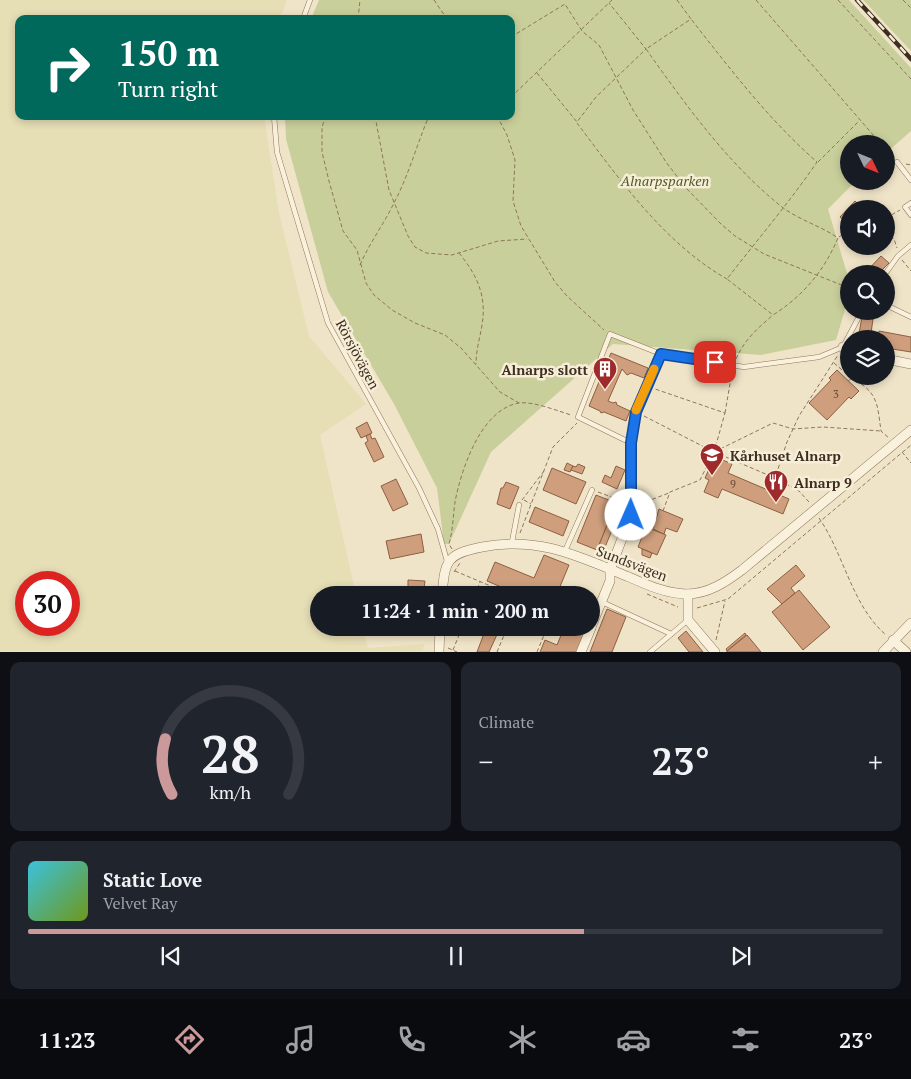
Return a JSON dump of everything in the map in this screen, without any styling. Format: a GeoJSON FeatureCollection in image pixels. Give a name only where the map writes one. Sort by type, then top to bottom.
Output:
{"type":"FeatureCollection","features":[{"type":"Feature","properties":{"kind":"street"},"geometry":{"type":"LineString","coordinates":[[601,602],[610,581],[610,570],[631,511],[631,443],[636,412],[661,354]]}},
{"type":"Feature","properties":{"kind":"street"},"geometry":{"type":"LineString","coordinates":[[895,360],[911,364]]}},
{"type":"Feature","properties":{"kind":"street","name":"Sundsvägen"},"geometry":{"type":"LineString","coordinates":[[447,561],[455,554],[514,542],[565,552],[664,591],[688,594],[712,588],[730,579],[911,430]]}},
{"type":"Feature","properties":{"kind":"street"},"geometry":{"type":"LineString","coordinates":[[443,586],[447,561]]}},
{"type":"Feature","properties":{"kind":"street"},"geometry":{"type":"LineString","coordinates":[[688,594],[688,620],[714,650]]}},
{"type":"Feature","properties":{"kind":"street"},"geometry":{"type":"LineString","coordinates":[[883,652],[911,623]]}},
{"type":"Feature","properties":{"kind":"street"},"geometry":{"type":"LineString","coordinates":[[441,636],[443,650]]}},
{"type":"Feature","properties":{"kind":"street"},"geometry":{"type":"LineString","coordinates":[[581,652],[587,636]]}},
{"type":"Feature","properties":{"kind":"street"},"geometry":{"type":"LineString","coordinates":[[893,640],[906,652]]}},
{"type":"Feature","properties":{"kind":"lane"},"geometry":{"type":"LineString","coordinates":[[304,15],[310,0]]}},
{"type":"Feature","properties":{"kind":"lane","name":"Rörsjövägen"},"geometry":{"type":"LineString","coordinates":[[274,120],[277,152],[328,323],[419,488],[438,529],[447,561]]}},
{"type":"Feature","properties":{"kind":"lane"},"geometry":{"type":"LineString","coordinates":[[897,162],[911,180]]}},
{"type":"Feature","properties":{"kind":"lane"},"geometry":{"type":"LineString","coordinates":[[911,203],[905,207],[911,215]]}},
{"type":"Feature","properties":{"kind":"lane"},"geometry":{"type":"LineString","coordinates":[[892,265],[898,256],[911,245]]}},
{"type":"Feature","properties":{"kind":"lane"},"geometry":{"type":"LineString","coordinates":[[895,309],[911,317]]}},
{"type":"Feature","properties":{"kind":"lane"},"geometry":{"type":"LineString","coordinates":[[631,443],[579,418],[610,334],[661,354],[744,367],[819,357],[840,350]]}},
{"type":"Feature","properties":{"kind":"lane"},"geometry":{"type":"LineString","coordinates":[[565,552],[592,490]]}},
{"type":"Feature","properties":{"kind":"lane"},"geometry":{"type":"LineString","coordinates":[[514,542],[519,505]]}},
{"type":"Feature","properties":{"kind":"lane"},"geometry":{"type":"LineString","coordinates":[[601,602],[671,634]]}},
{"type":"Feature","properties":{"kind":"lane"},"geometry":{"type":"LineString","coordinates":[[650,652],[688,620]]}},
{"type":"Feature","properties":{"kind":"path"},"geometry":{"type":"LineString","coordinates":[[358,15],[360,0]]}},
{"type":"Feature","properties":{"kind":"path"},"geometry":{"type":"LineString","coordinates":[[434,0],[444,15]]}},
{"type":"Feature","properties":{"kind":"path"},"geometry":{"type":"LineString","coordinates":[[564,0],[582,31],[599,45],[644,130],[686,188],[721,224],[753,248],[840,284]]}},
{"type":"Feature","properties":{"kind":"path"},"geometry":{"type":"LineString","coordinates":[[515,93],[582,31],[612,0]]}},
{"type":"Feature","properties":{"kind":"path"},"geometry":{"type":"LineString","coordinates":[[677,0],[752,98],[818,162]]}},
{"type":"Feature","properties":{"kind":"path"},"geometry":{"type":"LineString","coordinates":[[756,0],[873,135]]}},
{"type":"Feature","properties":{"kind":"path"},"geometry":{"type":"LineString","coordinates":[[838,0],[911,79]]}},
{"type":"Feature","properties":{"kind":"path"},"geometry":{"type":"LineString","coordinates":[[903,0],[911,8]]}},
{"type":"Feature","properties":{"kind":"path"},"geometry":{"type":"LineString","coordinates":[[537,74],[577,122],[629,192],[660,225],[714,272],[727,279],[773,315],[800,297],[818,274],[838,238],[783,208],[713,138],[609,3]]}},
{"type":"Feature","properties":{"kind":"path"},"geometry":{"type":"LineString","coordinates":[[515,35],[565,4]]}},
{"type":"Feature","properties":{"kind":"path"},"geometry":{"type":"LineString","coordinates":[[577,122],[596,97],[646,49],[691,20]]}},
{"type":"Feature","properties":{"kind":"path"},"geometry":{"type":"LineString","coordinates":[[325,120],[322,127],[322,152],[342,231],[357,250],[366,283],[374,295],[415,323],[445,335],[476,364],[500,392],[519,403],[552,408],[579,418],[553,448],[532,504],[514,542]]}},
{"type":"Feature","properties":{"kind":"path"},"geometry":{"type":"LineString","coordinates":[[376,120],[389,190],[408,236],[415,247],[426,253],[440,256],[458,253],[498,241],[528,239]]}},
{"type":"Feature","properties":{"kind":"path"},"geometry":{"type":"LineString","coordinates":[[360,266],[371,240],[394,202],[412,165],[428,120]]}},
{"type":"Feature","properties":{"kind":"path"},"geometry":{"type":"LineString","coordinates":[[499,120],[507,135],[515,160],[513,201],[521,226],[567,296],[610,334]]}},
{"type":"Feature","properties":{"kind":"path"},"geometry":{"type":"LineString","coordinates":[[727,279],[818,162],[860,120]]}},
{"type":"Feature","properties":{"kind":"path"},"geometry":{"type":"LineString","coordinates":[[895,213],[905,207]]}},
{"type":"Feature","properties":{"kind":"path"},"geometry":{"type":"LineString","coordinates":[[458,253],[473,270],[480,285],[484,305],[476,364]]}},
{"type":"Feature","properties":{"kind":"path"},"geometry":{"type":"LineString","coordinates":[[770,489],[793,430],[809,398],[824,380],[840,356]]}},
{"type":"Feature","properties":{"kind":"path"},"geometry":{"type":"LineString","coordinates":[[834,363],[840,368]]}},
{"type":"Feature","properties":{"kind":"path"},"geometry":{"type":"LineString","coordinates":[[864,385],[876,397],[881,431]]}},
{"type":"Feature","properties":{"kind":"path"},"geometry":{"type":"LineString","coordinates":[[631,511],[700,480],[714,452],[725,413],[647,386]]}},
{"type":"Feature","properties":{"kind":"path"},"geometry":{"type":"LineString","coordinates":[[455,554],[449,544],[452,534],[452,523],[461,478],[470,452],[491,420],[501,412],[519,403]]}},
{"type":"Feature","properties":{"kind":"path"},"geometry":{"type":"LineString","coordinates":[[636,412],[714,452],[775,478],[799,491],[821,520],[872,620],[877,627],[893,640]]}},
{"type":"Feature","properties":{"kind":"path"},"geometry":{"type":"LineString","coordinates":[[714,452],[773,424],[793,430],[823,427],[881,431],[896,444],[911,463]]}},
{"type":"Feature","properties":{"kind":"path"},"geometry":{"type":"LineString","coordinates":[[821,520],[911,445]]}},
{"type":"Feature","properties":{"kind":"path"},"geometry":{"type":"LineString","coordinates":[[519,505],[546,469]]}},
{"type":"Feature","properties":{"kind":"path"},"geometry":{"type":"LineString","coordinates":[[592,490],[617,499],[650,524]]}},
{"type":"Feature","properties":{"kind":"path"},"geometry":{"type":"LineString","coordinates":[[663,511],[670,492]]}},
{"type":"Feature","properties":{"kind":"path"},"geometry":{"type":"LineString","coordinates":[[523,499],[532,504]]}},
{"type":"Feature","properties":{"kind":"path"},"geometry":{"type":"LineString","coordinates":[[452,574],[461,562]]}},
{"type":"Feature","properties":{"kind":"path"},"geometry":{"type":"LineString","coordinates":[[455,571],[490,586]]}},
{"type":"Feature","properties":{"kind":"path"},"geometry":{"type":"LineString","coordinates":[[478,586],[480,582]]}},
{"type":"Feature","properties":{"kind":"path"},"geometry":{"type":"LineString","coordinates":[[714,650],[726,600]]}},
{"type":"Feature","properties":{"kind":"path"},"geometry":{"type":"LineString","coordinates":[[452,650],[459,636]]}},
{"type":"Feature","properties":{"kind":"path"},"geometry":{"type":"LineString","coordinates":[[497,652],[504,636]]}},
{"type":"Feature","properties":{"kind":"path"},"geometry":{"type":"LineString","coordinates":[[537,652],[544,636]]}},
{"type":"Feature","properties":{"kind":"path"},"geometry":{"type":"LineString","coordinates":[[443,650],[456,652]]}},
{"type":"Feature","properties":{"kind":"shaded area"},"geometry":{"type":"Polygon","coordinates":[[[0,0],[287,0],[281,15],[15,15],[15,120],[265,120],[279,213],[309,336],[366,404],[320,435],[354,586],[310,586],[310,636],[365,636],[368,648],[424,644],[423,651],[0,651],[0,0]]]}},
{"type":"Feature","properties":{"kind":"green space","name":"Alnarpsparken"},"geometry":{"type":"Polygon","coordinates":[[[319,0],[849,0],[911,68],[911,131],[895,145],[895,135],[840,135],[840,190],[847,190],[828,209],[840,255],[845,265],[840,265],[840,320],[842,320],[836,340],[761,355],[613,344],[491,452],[449,544],[444,544],[437,488],[394,404],[328,292],[286,139],[285,120],[515,120],[515,15],[313,15],[319,0]]]}},
{"type":"Feature","properties":{"kind":"green space"},"geometry":{"type":"Polygon","coordinates":[[[863,0],[911,0],[911,51],[867,4],[863,0]]]}},
{"type":"Feature","properties":{"kind":"building"},"geometry":{"type":"Polygon","coordinates":[[[881,256],[889,263],[887,265],[872,265],[881,256]]]}},
{"type":"Feature","properties":{"kind":"building"},"geometry":{"type":"Polygon","coordinates":[[[861,320],[873,320],[871,330],[860,330],[861,320]]]}},
{"type":"Feature","properties":{"kind":"building"},"geometry":{"type":"Polygon","coordinates":[[[895,334],[911,337],[911,352],[895,349],[895,334]]]}},
{"type":"Feature","properties":{"kind":"building","name":"Alnarps slott"},"geometry":{"type":"Polygon","coordinates":[[[611,353],[648,368],[644,378],[631,373],[627,375],[622,369],[608,401],[616,402],[617,405],[630,411],[626,421],[604,412],[601,413],[589,406],[611,353]]]}},
{"type":"Feature","properties":{"kind":"building"},"geometry":{"type":"Polygon","coordinates":[[[837,370],[840,373],[840,385],[853,385],[859,391],[851,399],[849,397],[827,420],[809,403],[831,380],[829,378],[837,370]]]}},
{"type":"Feature","properties":{"kind":"building"},"geometry":{"type":"Polygon","coordinates":[[[367,422],[372,433],[361,438],[356,428],[367,422]]]}},
{"type":"Feature","properties":{"kind":"building"},"geometry":{"type":"Polygon","coordinates":[[[370,434],[372,439],[375,438],[384,457],[374,462],[365,443],[368,441],[366,436],[370,434]]]}},
{"type":"Feature","properties":{"kind":"building"},"geometry":{"type":"Polygon","coordinates":[[[718,458],[732,464],[728,473],[789,499],[783,514],[722,489],[718,498],[704,492],[709,480],[705,478],[709,469],[713,470],[718,458]]]}},
{"type":"Feature","properties":{"kind":"building"},"geometry":{"type":"Polygon","coordinates":[[[567,463],[573,466],[570,472],[564,470],[567,463]]]}},
{"type":"Feature","properties":{"kind":"building"},"geometry":{"type":"Polygon","coordinates":[[[578,464],[585,467],[582,474],[571,470],[573,466],[576,467],[578,464]]]}},
{"type":"Feature","properties":{"kind":"building"},"geometry":{"type":"Polygon","coordinates":[[[616,466],[625,470],[617,489],[602,482],[605,475],[611,478],[616,466]]]}},
{"type":"Feature","properties":{"kind":"building"},"geometry":{"type":"Polygon","coordinates":[[[552,468],[586,482],[576,504],[543,490],[552,468]]]}},
{"type":"Feature","properties":{"kind":"building"},"geometry":{"type":"Polygon","coordinates":[[[396,479],[408,504],[393,511],[381,486],[396,479]]]}},
{"type":"Feature","properties":{"kind":"building"},"geometry":{"type":"Polygon","coordinates":[[[506,482],[519,487],[510,509],[497,504],[501,488],[503,488],[506,482]]]}},
{"type":"Feature","properties":{"kind":"building"},"geometry":{"type":"Polygon","coordinates":[[[596,495],[616,503],[597,550],[577,542],[596,495]]]}},
{"type":"Feature","properties":{"kind":"building"},"geometry":{"type":"Polygon","coordinates":[[[616,503],[622,506],[603,552],[597,550],[616,503]]]}},
{"type":"Feature","properties":{"kind":"building"},"geometry":{"type":"Polygon","coordinates":[[[535,507],[569,521],[563,536],[529,522],[535,507]]]}},
{"type":"Feature","properties":{"kind":"building"},"geometry":{"type":"Polygon","coordinates":[[[659,509],[683,519],[677,532],[666,528],[664,534],[653,529],[659,509]]]}},
{"type":"Feature","properties":{"kind":"building"},"geometry":{"type":"Polygon","coordinates":[[[646,527],[666,535],[657,555],[638,547],[646,527]]]}},
{"type":"Feature","properties":{"kind":"building"},"geometry":{"type":"Polygon","coordinates":[[[421,534],[424,552],[390,559],[386,541],[421,534]]]}},
{"type":"Feature","properties":{"kind":"building"},"geometry":{"type":"Polygon","coordinates":[[[642,549],[652,553],[650,558],[642,555],[642,549]]]}},
{"type":"Feature","properties":{"kind":"building"},"geometry":{"type":"Polygon","coordinates":[[[544,555],[569,565],[560,586],[499,586],[487,581],[495,562],[534,578],[544,555]]]}},
{"type":"Feature","properties":{"kind":"building"},"geometry":{"type":"Polygon","coordinates":[[[796,565],[805,576],[791,588],[795,593],[782,604],[767,589],[796,565]]]}},
{"type":"Feature","properties":{"kind":"building"},"geometry":{"type":"Polygon","coordinates":[[[408,580],[425,581],[424,586],[408,586],[408,580]]]}},
{"type":"Feature","properties":{"kind":"building"},"geometry":{"type":"Polygon","coordinates":[[[799,590],[830,627],[803,650],[772,612],[799,590]]]}},
{"type":"Feature","properties":{"kind":"building"},"geometry":{"type":"Polygon","coordinates":[[[607,609],[626,617],[612,652],[590,652],[596,636],[600,636],[600,627],[607,609]]]}},
{"type":"Feature","properties":{"kind":"building"},"geometry":{"type":"Polygon","coordinates":[[[686,631],[703,652],[689,652],[678,638],[686,631]]]}},
{"type":"Feature","properties":{"kind":"building"},"geometry":{"type":"Polygon","coordinates":[[[745,633],[746,635],[727,651],[726,649],[745,633]]]}},
{"type":"Feature","properties":{"kind":"building"},"geometry":{"type":"Polygon","coordinates":[[[747,635],[761,652],[727,652],[727,651],[747,635]]]}},
{"type":"Feature","properties":{"kind":"building"},"geometry":{"type":"Polygon","coordinates":[[[483,636],[496,636],[489,652],[477,652],[483,636]]]}},
{"type":"Feature","properties":{"kind":"building"},"geometry":{"type":"Polygon","coordinates":[[[561,636],[583,636],[577,652],[540,652],[545,640],[557,645],[561,636]]]}},
{"type":"Feature","properties":{"kind":"railway"},"geometry":{"type":"LineString","coordinates":[[857,0],[911,59]]}},
{"type":"Feature","properties":{"kind":"slow traffic"},"geometry":{"type":"LineString","coordinates":[[636,410],[654,369]]}},
{"type":"Feature","properties":{"kind":"place","name":"Alnarps slott"},"geometry":{"type":"Point","coordinates":[605,390]}},
{"type":"Feature","properties":{"kind":"place","name":"Kårhuset Alnarp"},"geometry":{"type":"Point","coordinates":[712,476]}},
{"type":"Feature","properties":{"kind":"place","name":"Alnarp 9"},"geometry":{"type":"Point","coordinates":[776,503]}},
{"type":"Feature","properties":{"kind":"route"},"geometry":{"type":"LineString","coordinates":[[631,515],[631,443],[636,412],[661,354],[715,362]]}}]}
